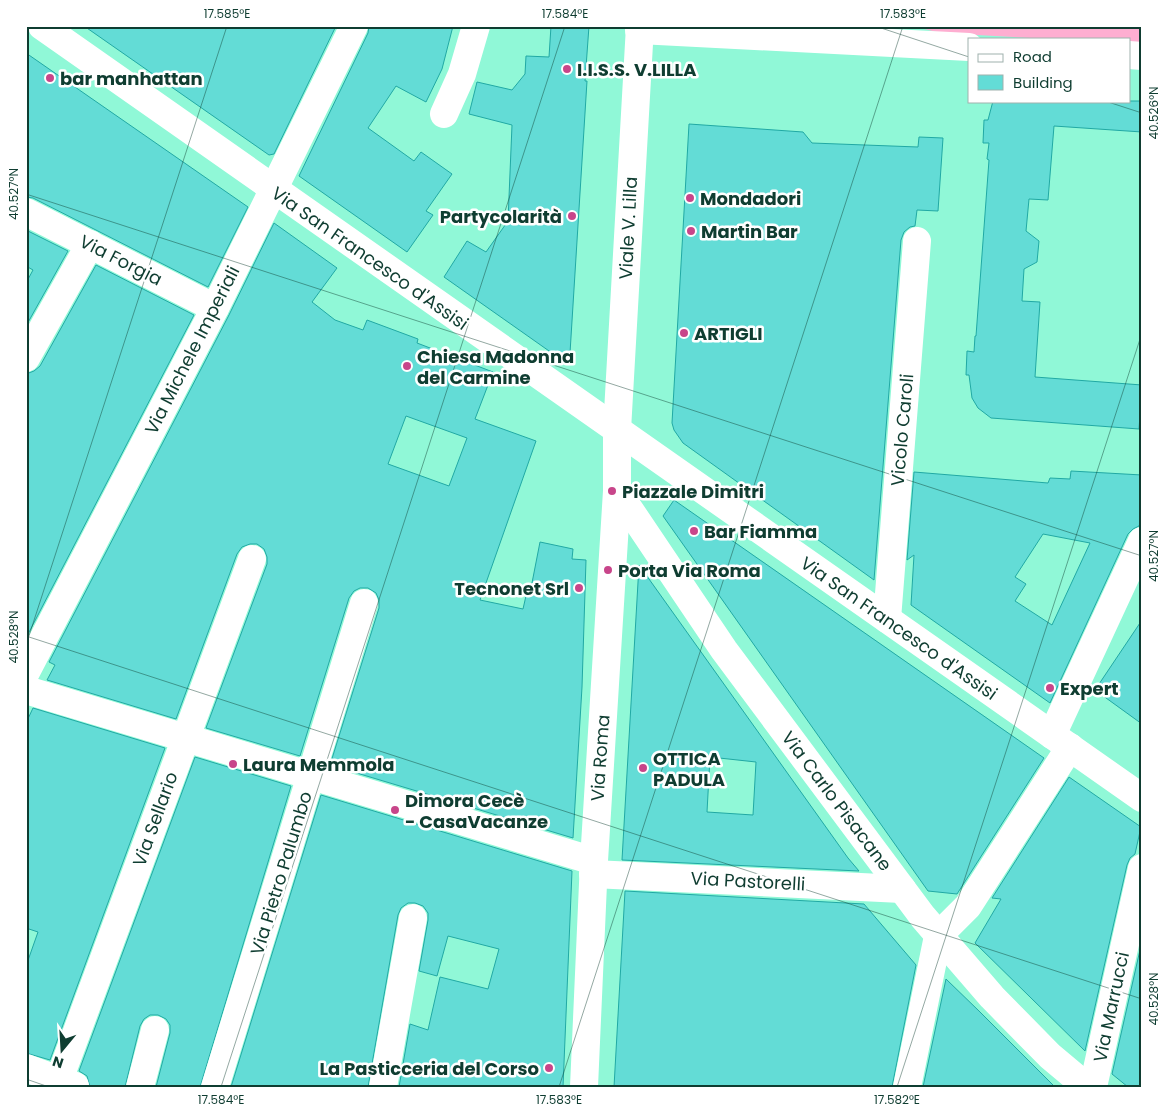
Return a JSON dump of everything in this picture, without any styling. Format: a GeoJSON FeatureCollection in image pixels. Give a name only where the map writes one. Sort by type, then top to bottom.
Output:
{"type":"FeatureCollection","features":[{"type":"Feature","properties":{"kind":"street","name":"Via San Francesco d'Assisi"},"geometry":{"type":"LineString","coordinates":[[42,26],[273,190],[1142,798]]}},
{"type":"Feature","properties":{"kind":"street","name":"Via Michele Imperiali"},"geometry":{"type":"LineString","coordinates":[[28,664],[215,308],[354,26]]}},
{"type":"Feature","properties":{"kind":"street"},"geometry":{"type":"LineString","coordinates":[[444,114],[462,74],[476,26]]}},
{"type":"Feature","properties":{"kind":"street"},"geometry":{"type":"LineString","coordinates":[[640,28],[968,47]]}},
{"type":"Feature","properties":{"kind":"street","name":"Viale V. Lilla"},"geometry":{"type":"LineString","coordinates":[[617,430],[640,28]]}},
{"type":"Feature","properties":{"kind":"street","name":"Via Forgia"},"geometry":{"type":"LineString","coordinates":[[26,212],[215,308]]}},
{"type":"Feature","properties":{"kind":"street","name":"Vicolo Caroli"},"geometry":{"type":"LineString","coordinates":[[887,619],[917,241]]}},
{"type":"Feature","properties":{"kind":"street"},"geometry":{"type":"LineString","coordinates":[[26,358],[90,244]]}},
{"type":"Feature","properties":{"kind":"street","name":"Via Roma"},"geometry":{"type":"LineString","coordinates":[[584,1087],[594,867],[617,491],[617,430]]}},
{"type":"Feature","properties":{"kind":"street","name":"Via Carlo Pisacane"},"geometry":{"type":"LineString","coordinates":[[617,491],[724,650],[938,936],[992,997],[1050,1056],[1087,1087]]}},
{"type":"Feature","properties":{"kind":"street"},"geometry":{"type":"LineString","coordinates":[[907,1087],[938,936],[968,906],[1061,741],[1142,541]]}},
{"type":"Feature","properties":{"kind":"street","name":"Via Sellario"},"geometry":{"type":"LineString","coordinates":[[68,1083],[185,738],[252,559]]}},
{"type":"Feature","properties":{"kind":"street","name":"Via Pietro Palumbo"},"geometry":{"type":"LineString","coordinates":[[216,1087],[364,603]]}},
{"type":"Feature","properties":{"kind":"street","name":"Via Pastorelli"},"geometry":{"type":"LineString","coordinates":[[26,690],[311,775],[594,867],[902,889]]}},
{"type":"Feature","properties":{"kind":"street","name":"Via Marrucci"},"geometry":{"type":"LineString","coordinates":[[1093,1087],[1142,868]]}},
{"type":"Feature","properties":{"kind":"street"},"geometry":{"type":"LineString","coordinates":[[383,1087],[413,918]]}},
{"type":"Feature","properties":{"kind":"street"},"geometry":{"type":"LineString","coordinates":[[140,1087],[155,1030]]}},
{"type":"Feature","properties":{"kind":"street"},"geometry":{"type":"LineString","coordinates":[[26,1068],[68,1083]]}},
{"type":"Feature","properties":{"kind":"shaded area"},"geometry":{"type":"Polygon","coordinates":[[[913,26],[1142,26],[1142,43],[1130,43],[1130,38],[1031,38],[940,33],[913,26]]]}},
{"type":"Feature","properties":{"kind":"building"},"geometry":{"type":"Polygon","coordinates":[[[84,26],[336,26],[274,154],[269,155],[84,26]]]}},
{"type":"Feature","properties":{"kind":"building"},"geometry":{"type":"Polygon","coordinates":[[[369,26],[453,26],[442,69],[426,102],[396,86],[368,128],[414,161],[421,152],[452,174],[426,211],[433,215],[407,252],[299,176],[368,33],[369,26]]]}},
{"type":"Feature","properties":{"kind":"building"},"geometry":{"type":"Polygon","coordinates":[[[551,26],[589,26],[570,353],[559,358],[444,277],[467,241],[486,252],[508,221],[512,125],[469,114],[477,82],[512,90],[525,74],[526,56],[549,57],[551,26]]]}},
{"type":"Feature","properties":{"kind":"building"},"geometry":{"type":"Polygon","coordinates":[[[26,53],[248,207],[208,287],[33,198],[26,197],[26,53]]]}},
{"type":"Feature","properties":{"kind":"building"},"geometry":{"type":"Polygon","coordinates":[[[1142,101],[1142,132],[1054,126],[1048,200],[1029,199],[1026,231],[1039,241],[1037,262],[1024,269],[1022,301],[1040,302],[1035,377],[1142,385],[1142,415],[1140,415],[1139,429],[991,418],[978,408],[972,398],[969,375],[966,375],[967,351],[974,352],[976,336],[989,160],[987,159],[989,143],[983,143],[984,120],[988,120],[993,102],[1142,101]]]}},
{"type":"Feature","properties":{"kind":"building"},"geometry":{"type":"Polygon","coordinates":[[[689,124],[803,132],[812,143],[918,147],[919,137],[943,138],[938,211],[917,210],[915,226],[910,227],[904,232],[901,240],[874,580],[683,443],[674,430],[672,423],[689,124]]]}},
{"type":"Feature","properties":{"kind":"building"},"geometry":{"type":"Polygon","coordinates":[[[274,223],[337,268],[312,302],[335,320],[363,330],[367,320],[418,339],[417,343],[493,372],[475,419],[536,441],[480,600],[523,609],[528,587],[531,588],[540,542],[573,549],[572,559],[586,560],[582,687],[573,838],[330,765],[379,608],[379,600],[376,593],[368,588],[360,588],[354,591],[349,598],[300,756],[206,728],[267,564],[264,549],[257,544],[242,547],[237,554],[176,719],[47,680],[55,665],[49,662],[229,315],[274,223]],[[406,416],[388,464],[449,486],[467,438],[406,416]]]}},
{"type":"Feature","properties":{"kind":"building"},"geometry":{"type":"Polygon","coordinates":[[[26,230],[68,251],[26,326],[26,283],[33,270],[26,266],[26,230]]]}},
{"type":"Feature","properties":{"kind":"building"},"geometry":{"type":"Polygon","coordinates":[[[96,265],[194,315],[26,638],[26,374],[40,366],[96,265]]]}},
{"type":"Feature","properties":{"kind":"building"},"geometry":{"type":"Polygon","coordinates":[[[1071,471],[1142,475],[1142,519],[1139,526],[1128,534],[1050,703],[911,605],[914,555],[907,560],[914,472],[1048,483],[1050,478],[1070,479],[1071,471]],[[1043,534],[1015,577],[1026,584],[1015,601],[1052,625],[1090,543],[1043,534]]]}},
{"type":"Feature","properties":{"kind":"building"},"geometry":{"type":"Polygon","coordinates":[[[674,500],[1044,758],[957,894],[928,891],[663,516],[674,500]]]}},
{"type":"Feature","properties":{"kind":"building"},"geometry":{"type":"Polygon","coordinates":[[[639,565],[859,871],[622,860],[639,565]],[[710,757],[707,812],[753,815],[756,762],[710,757]]]}},
{"type":"Feature","properties":{"kind":"building"},"geometry":{"type":"Polygon","coordinates":[[[1142,620],[1142,724],[1095,690],[1142,620]]]}},
{"type":"Feature","properties":{"kind":"building"},"geometry":{"type":"Polygon","coordinates":[[[33,708],[165,748],[50,1060],[26,1053],[26,966],[38,932],[26,928],[26,723],[33,708]]]}},
{"type":"Feature","properties":{"kind":"building"},"geometry":{"type":"Polygon","coordinates":[[[195,757],[291,786],[200,1087],[156,1087],[170,1033],[170,1025],[166,1019],[158,1015],[150,1015],[144,1019],[140,1026],[125,1087],[90,1087],[87,1076],[79,1071],[195,757]]]}},
{"type":"Feature","properties":{"kind":"building"},"geometry":{"type":"Polygon","coordinates":[[[1069,777],[1141,827],[1135,854],[1130,858],[1127,865],[1085,1051],[975,943],[1001,899],[992,898],[1069,777]]]}},
{"type":"Feature","properties":{"kind":"building"},"geometry":{"type":"Polygon","coordinates":[[[321,795],[572,871],[563,1087],[399,1087],[410,1024],[428,1030],[440,977],[488,989],[499,949],[448,936],[437,976],[419,971],[428,913],[423,906],[408,903],[401,908],[398,915],[368,1087],[231,1087],[321,795]]]}},
{"type":"Feature","properties":{"kind":"building"},"geometry":{"type":"Polygon","coordinates":[[[625,891],[864,904],[916,965],[892,1087],[614,1087],[625,891]]]}},
{"type":"Feature","properties":{"kind":"building"},"geometry":{"type":"Polygon","coordinates":[[[1142,941],[1142,1087],[1128,1087],[1112,1074],[1142,941]]]}},
{"type":"Feature","properties":{"kind":"building"},"geometry":{"type":"Polygon","coordinates":[[[946,979],[979,1011],[1055,1087],[923,1087],[946,979]]]}},
{"type":"Feature","properties":{"kind":"place","name":"I.I.S.S. V.LILLA"},"geometry":{"type":"Point","coordinates":[567,69]}},
{"type":"Feature","properties":{"kind":"place","name":"bar manhattan"},"geometry":{"type":"Point","coordinates":[50,78]}},
{"type":"Feature","properties":{"kind":"place","name":"Mondadori"},"geometry":{"type":"Point","coordinates":[690,198]}},
{"type":"Feature","properties":{"kind":"place","name":"Partycolarità"},"geometry":{"type":"Point","coordinates":[572,216]}},
{"type":"Feature","properties":{"kind":"place","name":"Martin Bar"},"geometry":{"type":"Point","coordinates":[691,231]}},
{"type":"Feature","properties":{"kind":"place","name":"ARTIGLI"},"geometry":{"type":"Point","coordinates":[684,333]}},
{"type":"Feature","properties":{"kind":"place","name":"Chiesa Madonna del Carmine"},"geometry":{"type":"Point","coordinates":[407,366]}},
{"type":"Feature","properties":{"kind":"place","name":"Piazzale Dimitri"},"geometry":{"type":"Point","coordinates":[612,491]}},
{"type":"Feature","properties":{"kind":"place","name":"Bar Fiamma"},"geometry":{"type":"Point","coordinates":[694,531]}},
{"type":"Feature","properties":{"kind":"place","name":"Porta Via Roma"},"geometry":{"type":"Point","coordinates":[608,570]}},
{"type":"Feature","properties":{"kind":"place","name":"Tecnonet Srl"},"geometry":{"type":"Point","coordinates":[579,588]}},
{"type":"Feature","properties":{"kind":"place","name":"Expert"},"geometry":{"type":"Point","coordinates":[1050,688]}},
{"type":"Feature","properties":{"kind":"place","name":"Laura Memmola"},"geometry":{"type":"Point","coordinates":[233,764]}},
{"type":"Feature","properties":{"kind":"place","name":"OTTICA PADULA"},"geometry":{"type":"Point","coordinates":[643,768]}},
{"type":"Feature","properties":{"kind":"place","name":"Dimora Cecè - CasaVacanze"},"geometry":{"type":"Point","coordinates":[395,810]}},
{"type":"Feature","properties":{"kind":"place","name":"La Pasticceria del Corso"},"geometry":{"type":"Point","coordinates":[549,1068]}}]}
